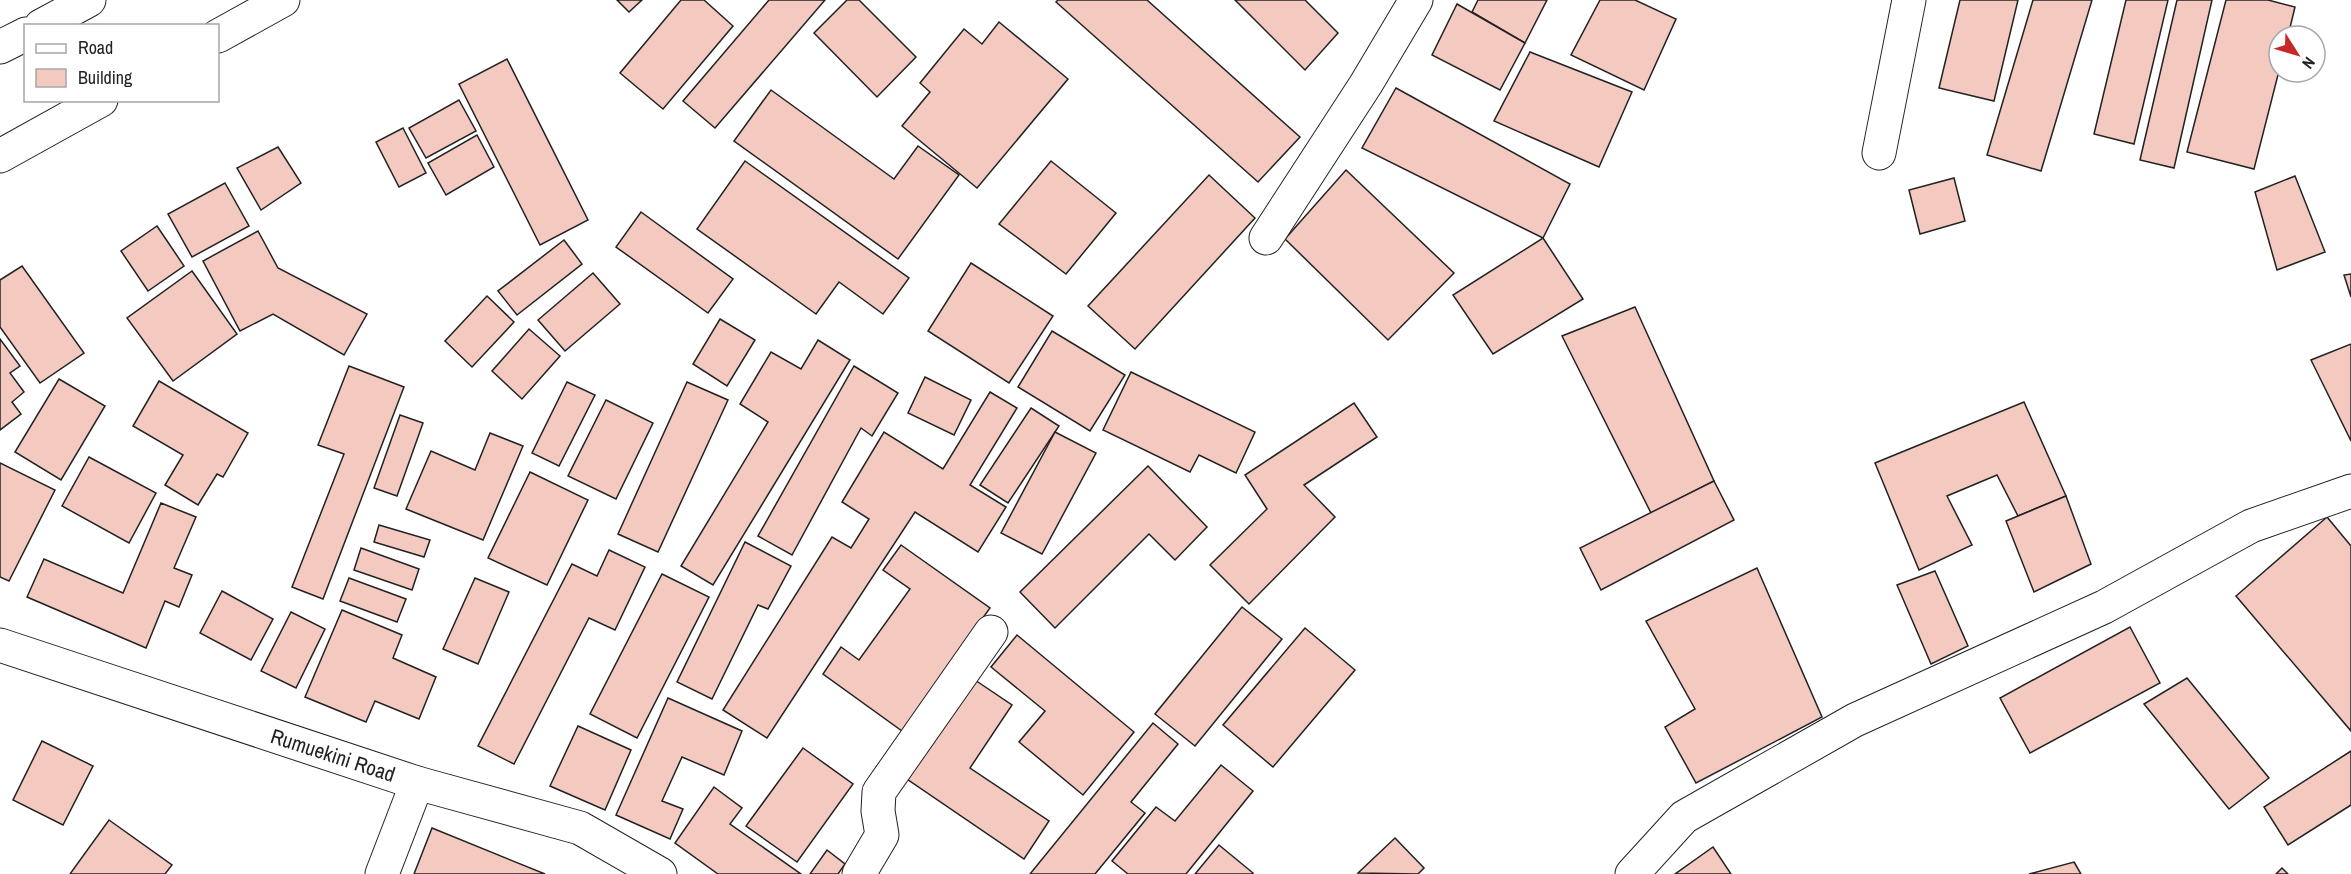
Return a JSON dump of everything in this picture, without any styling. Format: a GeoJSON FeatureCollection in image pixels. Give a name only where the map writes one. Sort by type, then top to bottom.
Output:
{"type":"FeatureCollection","features":[{"type":"Feature","properties":{"kind":"street"},"geometry":{"type":"LineString","coordinates":[[45,24],[90,0]]}},
{"type":"Feature","properties":{"kind":"street"},"geometry":{"type":"LineString","coordinates":[[219,35],[283,0]]}},
{"type":"Feature","properties":{"kind":"street"},"geometry":{"type":"LineString","coordinates":[[1266,238],[1366,84],[1416,0]]}},
{"type":"Feature","properties":{"kind":"street"},"geometry":{"type":"LineString","coordinates":[[1879,153],[1909,0]]}},
{"type":"Feature","properties":{"kind":"street"},"geometry":{"type":"LineString","coordinates":[[0,47],[24,35]]}},
{"type":"Feature","properties":{"kind":"street"},"geometry":{"type":"LineString","coordinates":[[0,156],[97,102]]}},
{"type":"Feature","properties":{"kind":"street"},"geometry":{"type":"LineString","coordinates":[[1632,874],[1684,817],[1855,720],[2104,607],[2251,526],[2351,491]]}},
{"type":"Feature","properties":{"kind":"street"},"geometry":{"type":"LineString","coordinates":[[859,874],[882,835],[878,812],[879,792],[991,632]]}},
{"type":"Feature","properties":{"kind":"street","name":"Rumuekini Road"},"geometry":{"type":"LineString","coordinates":[[0,645],[417,783],[580,828],[660,874]]}},
{"type":"Feature","properties":{"kind":"street"},"geometry":{"type":"LineString","coordinates":[[382,874],[417,783]]}},
{"type":"Feature","properties":{"kind":"building"},"geometry":{"type":"Polygon","coordinates":[[[617,0],[642,0],[629,12],[617,0]]]}},
{"type":"Feature","properties":{"kind":"building"},"geometry":{"type":"Polygon","coordinates":[[[681,0],[704,0],[733,26],[663,109],[620,73],[681,0]]]}},
{"type":"Feature","properties":{"kind":"building"},"geometry":{"type":"Polygon","coordinates":[[[769,0],[825,0],[715,128],[683,101],[769,0]]]}},
{"type":"Feature","properties":{"kind":"building"},"geometry":{"type":"Polygon","coordinates":[[[847,0],[859,0],[916,57],[877,97],[814,33],[847,0]]]}},
{"type":"Feature","properties":{"kind":"building"},"geometry":{"type":"Polygon","coordinates":[[[1058,0],[1147,0],[1300,137],[1258,182],[1056,2],[1058,0]]]}},
{"type":"Feature","properties":{"kind":"building"},"geometry":{"type":"Polygon","coordinates":[[[1235,0],[1305,0],[1338,33],[1305,70],[1235,0]]]}},
{"type":"Feature","properties":{"kind":"building"},"geometry":{"type":"Polygon","coordinates":[[[1478,0],[1547,0],[1525,43],[1472,12],[1478,0]]]}},
{"type":"Feature","properties":{"kind":"building"},"geometry":{"type":"Polygon","coordinates":[[[1600,0],[1635,0],[1676,19],[1644,90],[1571,55],[1600,0]]]}},
{"type":"Feature","properties":{"kind":"building"},"geometry":{"type":"Polygon","coordinates":[[[1960,0],[2018,0],[1994,101],[1939,88],[1960,0]]]}},
{"type":"Feature","properties":{"kind":"building"},"geometry":{"type":"Polygon","coordinates":[[[2033,0],[2092,0],[2041,171],[1987,155],[2033,0]]]}},
{"type":"Feature","properties":{"kind":"building"},"geometry":{"type":"Polygon","coordinates":[[[2126,0],[2168,0],[2134,144],[2094,134],[2126,0]]]}},
{"type":"Feature","properties":{"kind":"building"},"geometry":{"type":"Polygon","coordinates":[[[2177,0],[2212,0],[2174,168],[2140,160],[2177,0]]]}},
{"type":"Feature","properties":{"kind":"building"},"geometry":{"type":"Polygon","coordinates":[[[2226,0],[2268,0],[2295,7],[2291,24],[2267,24],[2267,84],[2276,84],[2254,169],[2187,152],[2226,0]]]}},
{"type":"Feature","properties":{"kind":"building"},"geometry":{"type":"Polygon","coordinates":[[[1457,4],[1525,43],[1500,90],[1432,55],[1457,4]]]}},
{"type":"Feature","properties":{"kind":"building"},"geometry":{"type":"Polygon","coordinates":[[[999,22],[1068,79],[977,188],[902,126],[930,92],[920,83],[964,29],[982,44],[999,22]]]}},
{"type":"Feature","properties":{"kind":"building"},"geometry":{"type":"Polygon","coordinates":[[[1530,52],[1632,92],[1599,167],[1494,121],[1530,52]]]}},
{"type":"Feature","properties":{"kind":"building"},"geometry":{"type":"Polygon","coordinates":[[[507,59],[588,220],[540,245],[459,84],[507,59]]]}},
{"type":"Feature","properties":{"kind":"building"},"geometry":{"type":"Polygon","coordinates":[[[1396,88],[1570,184],[1543,238],[1362,148],[1396,88]]]}},
{"type":"Feature","properties":{"kind":"building"},"geometry":{"type":"Polygon","coordinates":[[[771,90],[894,179],[918,146],[959,175],[898,259],[734,141],[771,90]]]}},
{"type":"Feature","properties":{"kind":"building"},"geometry":{"type":"Polygon","coordinates":[[[459,100],[476,131],[426,158],[409,128],[459,100]]]}},
{"type":"Feature","properties":{"kind":"building"},"geometry":{"type":"Polygon","coordinates":[[[403,128],[426,173],[399,187],[376,142],[403,128]]]}},
{"type":"Feature","properties":{"kind":"building"},"geometry":{"type":"Polygon","coordinates":[[[477,135],[494,167],[446,195],[428,163],[477,135]]]}},
{"type":"Feature","properties":{"kind":"building"},"geometry":{"type":"Polygon","coordinates":[[[278,147],[301,183],[261,210],[237,168],[278,147]]]}},
{"type":"Feature","properties":{"kind":"building"},"geometry":{"type":"Polygon","coordinates":[[[745,161],[909,278],[883,314],[839,282],[816,314],[697,229],[745,161]]]}},
{"type":"Feature","properties":{"kind":"building"},"geometry":{"type":"Polygon","coordinates":[[[1051,161],[1116,213],[1066,274],[999,224],[1051,161]]]}},
{"type":"Feature","properties":{"kind":"building"},"geometry":{"type":"Polygon","coordinates":[[[1346,170],[1454,273],[1388,340],[1285,239],[1346,170]]]}},
{"type":"Feature","properties":{"kind":"building"},"geometry":{"type":"Polygon","coordinates":[[[1209,175],[1255,218],[1135,349],[1088,306],[1209,175]]]}},
{"type":"Feature","properties":{"kind":"building"},"geometry":{"type":"Polygon","coordinates":[[[2295,176],[2325,252],[2277,270],[2255,192],[2295,176]]]}},
{"type":"Feature","properties":{"kind":"building"},"geometry":{"type":"Polygon","coordinates":[[[1954,178],[1965,221],[1920,234],[1909,190],[1954,178]]]}},
{"type":"Feature","properties":{"kind":"building"},"geometry":{"type":"Polygon","coordinates":[[[225,183],[249,226],[192,257],[168,214],[225,183]]]}},
{"type":"Feature","properties":{"kind":"building"},"geometry":{"type":"Polygon","coordinates":[[[641,212],[733,279],[708,313],[616,247],[641,212]]]}},
{"type":"Feature","properties":{"kind":"building"},"geometry":{"type":"Polygon","coordinates":[[[157,226],[184,266],[148,291],[121,251],[157,226]]]}},
{"type":"Feature","properties":{"kind":"building"},"geometry":{"type":"Polygon","coordinates":[[[258,231],[278,268],[367,314],[344,355],[273,314],[240,331],[203,261],[258,231]]]}},
{"type":"Feature","properties":{"kind":"building"},"geometry":{"type":"Polygon","coordinates":[[[1543,238],[1583,299],[1493,354],[1453,295],[1543,238]]]}},
{"type":"Feature","properties":{"kind":"building"},"geometry":{"type":"Polygon","coordinates":[[[564,240],[582,264],[517,315],[498,291],[564,240]]]}},
{"type":"Feature","properties":{"kind":"building"},"geometry":{"type":"Polygon","coordinates":[[[971,263],[1053,316],[1009,383],[928,331],[971,263]]]}},
{"type":"Feature","properties":{"kind":"building"},"geometry":{"type":"Polygon","coordinates":[[[22,266],[84,353],[40,383],[0,327],[0,280],[22,266]]]}},
{"type":"Feature","properties":{"kind":"building"},"geometry":{"type":"Polygon","coordinates":[[[192,271],[237,334],[173,381],[127,318],[192,271]]]}},
{"type":"Feature","properties":{"kind":"building"},"geometry":{"type":"Polygon","coordinates":[[[593,273],[620,304],[565,351],[538,320],[593,273]]]}},
{"type":"Feature","properties":{"kind":"building"},"geometry":{"type":"Polygon","coordinates":[[[2351,274],[2351,297],[2344,275],[2351,274]]]}},
{"type":"Feature","properties":{"kind":"building"},"geometry":{"type":"Polygon","coordinates":[[[487,296],[514,322],[472,367],[445,341],[487,296]]]}},
{"type":"Feature","properties":{"kind":"building"},"geometry":{"type":"Polygon","coordinates":[[[1635,307],[1714,481],[1651,513],[1562,336],[1635,307]]]}},
{"type":"Feature","properties":{"kind":"building"},"geometry":{"type":"Polygon","coordinates":[[[720,319],[755,340],[727,386],[693,364],[720,319]]]}},
{"type":"Feature","properties":{"kind":"building"},"geometry":{"type":"Polygon","coordinates":[[[529,329],[560,356],[522,399],[492,371],[529,329]]]}},
{"type":"Feature","properties":{"kind":"building"},"geometry":{"type":"Polygon","coordinates":[[[1052,331],[1125,375],[1090,431],[1018,387],[1052,331]]]}},
{"type":"Feature","properties":{"kind":"building"},"geometry":{"type":"Polygon","coordinates":[[[0,339],[20,366],[10,373],[24,392],[12,402],[21,414],[0,430],[0,339]]]}},
{"type":"Feature","properties":{"kind":"building"},"geometry":{"type":"Polygon","coordinates":[[[818,340],[850,360],[713,585],[681,566],[768,422],[740,404],[771,352],[801,369],[818,340]]]}},
{"type":"Feature","properties":{"kind":"building"},"geometry":{"type":"Polygon","coordinates":[[[2351,344],[2351,441],[2311,360],[2351,344]]]}},
{"type":"Feature","properties":{"kind":"building"},"geometry":{"type":"Polygon","coordinates":[[[349,366],[404,387],[323,599],[292,587],[344,454],[318,445],[349,366]]]}},
{"type":"Feature","properties":{"kind":"building"},"geometry":{"type":"Polygon","coordinates":[[[854,366],[898,393],[872,436],[861,428],[792,555],[758,536],[854,366]]]}},
{"type":"Feature","properties":{"kind":"building"},"geometry":{"type":"Polygon","coordinates":[[[1131,372],[1255,432],[1236,473],[1199,455],[1190,472],[1103,430],[1131,372]]]}},
{"type":"Feature","properties":{"kind":"building"},"geometry":{"type":"Polygon","coordinates":[[[925,377],[971,400],[954,435],[908,413],[925,377]]]}},
{"type":"Feature","properties":{"kind":"building"},"geometry":{"type":"Polygon","coordinates":[[[59,379],[105,406],[61,480],[15,452],[59,379]]]}},
{"type":"Feature","properties":{"kind":"building"},"geometry":{"type":"Polygon","coordinates":[[[159,381],[248,433],[223,477],[217,474],[198,505],[165,485],[183,455],[133,426],[159,381]]]}},
{"type":"Feature","properties":{"kind":"building"},"geometry":{"type":"Polygon","coordinates":[[[567,382],[595,395],[559,466],[532,453],[567,382]]]}},
{"type":"Feature","properties":{"kind":"building"},"geometry":{"type":"Polygon","coordinates":[[[687,382],[728,400],[658,552],[618,534],[687,382]]]}},
{"type":"Feature","properties":{"kind":"building"},"geometry":{"type":"Polygon","coordinates":[[[990,392],[1017,408],[970,485],[1006,507],[978,552],[915,512],[767,738],[723,710],[832,537],[851,548],[869,519],[842,502],[884,432],[943,469],[990,392]]]}},
{"type":"Feature","properties":{"kind":"building"},"geometry":{"type":"Polygon","coordinates":[[[606,400],[653,423],[616,499],[568,476],[606,400]]]}},
{"type":"Feature","properties":{"kind":"building"},"geometry":{"type":"Polygon","coordinates":[[[2024,402],[2066,496],[2018,516],[1997,475],[1947,496],[1972,545],[1919,570],[1875,463],[2024,402]]]}},
{"type":"Feature","properties":{"kind":"building"},"geometry":{"type":"Polygon","coordinates":[[[1354,403],[1377,437],[1304,485],[1335,517],[1249,604],[1210,565],[1267,509],[1245,475],[1354,403]]]}},
{"type":"Feature","properties":{"kind":"building"},"geometry":{"type":"Polygon","coordinates":[[[1031,408],[1059,426],[1008,503],[980,485],[1031,408]]]}},
{"type":"Feature","properties":{"kind":"building"},"geometry":{"type":"Polygon","coordinates":[[[400,415],[423,423],[397,496],[374,488],[400,415]]]}},
{"type":"Feature","properties":{"kind":"building"},"geometry":{"type":"Polygon","coordinates":[[[1055,432],[1096,453],[1042,554],[1001,533],[1055,432]]]}},
{"type":"Feature","properties":{"kind":"building"},"geometry":{"type":"Polygon","coordinates":[[[490,433],[523,446],[483,540],[406,509],[431,451],[475,470],[490,433]]]}},
{"type":"Feature","properties":{"kind":"building"},"geometry":{"type":"Polygon","coordinates":[[[89,457],[156,493],[129,543],[62,506],[89,457]]]}},
{"type":"Feature","properties":{"kind":"building"},"geometry":{"type":"Polygon","coordinates":[[[0,463],[55,490],[9,581],[0,577],[0,463]]]}},
{"type":"Feature","properties":{"kind":"building"},"geometry":{"type":"Polygon","coordinates":[[[1148,466],[1207,527],[1175,560],[1149,534],[1055,628],[1020,592],[1148,466]]]}},
{"type":"Feature","properties":{"kind":"building"},"geometry":{"type":"Polygon","coordinates":[[[530,472],[588,500],[547,585],[488,558],[530,472]]]}},
{"type":"Feature","properties":{"kind":"building"},"geometry":{"type":"Polygon","coordinates":[[[1714,481],[1734,520],[1601,590],[1580,548],[1714,481]]]}},
{"type":"Feature","properties":{"kind":"building"},"geometry":{"type":"Polygon","coordinates":[[[2066,496],[2091,564],[2034,592],[2006,521],[2066,496]]]}},
{"type":"Feature","properties":{"kind":"building"},"geometry":{"type":"Polygon","coordinates":[[[161,503],[196,517],[174,568],[192,575],[179,607],[165,601],[146,648],[27,597],[44,559],[123,593],[161,503]]]}},
{"type":"Feature","properties":{"kind":"building"},"geometry":{"type":"Polygon","coordinates":[[[2327,517],[2351,546],[2351,731],[2236,596],[2327,517]]]}},
{"type":"Feature","properties":{"kind":"building"},"geometry":{"type":"Polygon","coordinates":[[[379,525],[430,540],[424,557],[374,542],[379,525]]]}},
{"type":"Feature","properties":{"kind":"building"},"geometry":{"type":"Polygon","coordinates":[[[745,542],[791,566],[768,609],[758,605],[712,699],[677,682],[745,542]]]}},
{"type":"Feature","properties":{"kind":"building"},"geometry":{"type":"Polygon","coordinates":[[[901,545],[990,608],[902,731],[823,674],[841,647],[859,660],[910,589],[883,570],[901,545]]]}},
{"type":"Feature","properties":{"kind":"building"},"geometry":{"type":"Polygon","coordinates":[[[361,548],[419,569],[412,590],[354,570],[361,548]]]}},
{"type":"Feature","properties":{"kind":"building"},"geometry":{"type":"Polygon","coordinates":[[[609,550],[645,567],[615,630],[589,618],[514,764],[478,746],[572,564],[597,576],[609,550]]]}},
{"type":"Feature","properties":{"kind":"building"},"geometry":{"type":"Polygon","coordinates":[[[1757,568],[1822,717],[1696,783],[1665,727],[1695,709],[1646,621],[1757,568]]]}},
{"type":"Feature","properties":{"kind":"building"},"geometry":{"type":"Polygon","coordinates":[[[1935,571],[1968,646],[1931,664],[1897,585],[1935,571]]]}},
{"type":"Feature","properties":{"kind":"building"},"geometry":{"type":"Polygon","coordinates":[[[662,574],[709,597],[637,738],[590,714],[662,574]]]}},
{"type":"Feature","properties":{"kind":"building"},"geometry":{"type":"Polygon","coordinates":[[[349,578],[406,599],[397,622],[340,601],[349,578]]]}},
{"type":"Feature","properties":{"kind":"building"},"geometry":{"type":"Polygon","coordinates":[[[475,578],[509,592],[478,664],[443,649],[475,578]]]}},
{"type":"Feature","properties":{"kind":"building"},"geometry":{"type":"Polygon","coordinates":[[[222,591],[273,619],[251,660],[200,633],[222,591]]]}},
{"type":"Feature","properties":{"kind":"building"},"geometry":{"type":"Polygon","coordinates":[[[1242,607],[1282,639],[1195,746],[1155,714],[1242,607]]]}},
{"type":"Feature","properties":{"kind":"building"},"geometry":{"type":"Polygon","coordinates":[[[342,610],[402,635],[393,658],[436,677],[419,719],[375,701],[366,722],[305,697],[342,610]]]}},
{"type":"Feature","properties":{"kind":"building"},"geometry":{"type":"Polygon","coordinates":[[[291,612],[325,629],[296,688],[261,671],[291,612]]]}},
{"type":"Feature","properties":{"kind":"building"},"geometry":{"type":"Polygon","coordinates":[[[2130,627],[2160,683],[2030,753],[2000,698],[2130,627]]]}},
{"type":"Feature","properties":{"kind":"building"},"geometry":{"type":"Polygon","coordinates":[[[1305,628],[1355,670],[1273,767],[1223,725],[1305,628]]]}},
{"type":"Feature","properties":{"kind":"building"},"geometry":{"type":"Polygon","coordinates":[[[1017,635],[1134,732],[1083,795],[1019,742],[1045,711],[991,667],[1017,635]]]}},
{"type":"Feature","properties":{"kind":"building"},"geometry":{"type":"Polygon","coordinates":[[[972,678],[1012,705],[970,768],[1049,821],[1024,859],[904,777],[972,678]]]}},
{"type":"Feature","properties":{"kind":"building"},"geometry":{"type":"Polygon","coordinates":[[[2187,678],[2269,778],[2229,809],[2144,704],[2187,678]]]}},
{"type":"Feature","properties":{"kind":"building"},"geometry":{"type":"Polygon","coordinates":[[[668,698],[742,731],[724,775],[682,757],[662,801],[683,809],[670,839],[616,815],[668,698]]]}},
{"type":"Feature","properties":{"kind":"building"},"geometry":{"type":"Polygon","coordinates":[[[1153,723],[1178,744],[1131,802],[1145,813],[1095,874],[1030,874],[1153,723]]]}},
{"type":"Feature","properties":{"kind":"building"},"geometry":{"type":"Polygon","coordinates":[[[578,726],[631,750],[605,810],[550,786],[578,726]]]}},
{"type":"Feature","properties":{"kind":"building"},"geometry":{"type":"Polygon","coordinates":[[[42,741],[93,766],[63,825],[13,800],[42,741]]]}},
{"type":"Feature","properties":{"kind":"building"},"geometry":{"type":"Polygon","coordinates":[[[803,748],[853,784],[797,862],[746,826],[803,748]]]}},
{"type":"Feature","properties":{"kind":"building"},"geometry":{"type":"Polygon","coordinates":[[[2351,751],[2351,805],[2288,845],[2264,807],[2351,751]]]}},
{"type":"Feature","properties":{"kind":"building"},"geometry":{"type":"Polygon","coordinates":[[[1221,765],[1253,791],[1186,874],[1128,874],[1112,861],[1156,807],[1175,821],[1221,765]]]}},
{"type":"Feature","properties":{"kind":"building"},"geometry":{"type":"Polygon","coordinates":[[[714,787],[742,808],[730,824],[801,874],[718,874],[675,843],[714,787]]]}},
{"type":"Feature","properties":{"kind":"building"},"geometry":{"type":"Polygon","coordinates":[[[109,820],[172,865],[165,874],[70,874],[109,820]]]}},
{"type":"Feature","properties":{"kind":"building"},"geometry":{"type":"Polygon","coordinates":[[[432,828],[545,874],[414,874],[432,828]]]}},
{"type":"Feature","properties":{"kind":"building"},"geometry":{"type":"Polygon","coordinates":[[[1395,838],[1424,868],[1418,874],[1358,873],[1395,838]]]}},
{"type":"Feature","properties":{"kind":"building"},"geometry":{"type":"Polygon","coordinates":[[[1219,845],[1253,873],[1253,874],[1195,874],[1219,845]]]}},
{"type":"Feature","properties":{"kind":"building"},"geometry":{"type":"Polygon","coordinates":[[[1713,847],[1731,874],[1675,874],[1713,847]]]}},
{"type":"Feature","properties":{"kind":"building"},"geometry":{"type":"Polygon","coordinates":[[[827,850],[845,864],[838,874],[810,874],[827,850]]]}},
{"type":"Feature","properties":{"kind":"building"},"geometry":{"type":"Polygon","coordinates":[[[2074,862],[2081,874],[2029,874],[2074,862]]]}},
{"type":"Feature","properties":{"kind":"building"},"geometry":{"type":"Polygon","coordinates":[[[2282,868],[2288,874],[2276,874],[2282,868]]]}}]}
